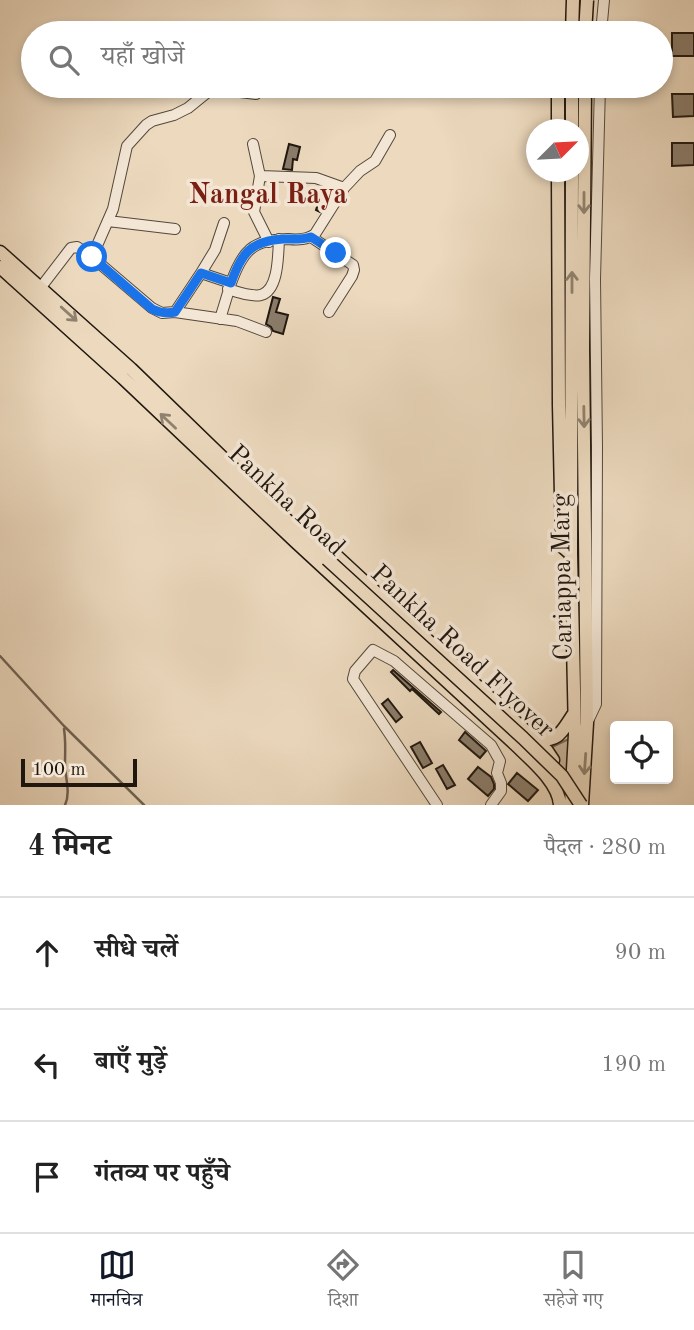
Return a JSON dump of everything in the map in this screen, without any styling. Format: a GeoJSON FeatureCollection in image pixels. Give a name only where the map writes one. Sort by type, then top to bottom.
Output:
{"type":"FeatureCollection","features":[{"type":"Feature","properties":{"kind":"main road"},"geometry":{"type":"LineString","coordinates":[[572,21],[573,0]]}},
{"type":"Feature","properties":{"kind":"main road"},"geometry":{"type":"LineString","coordinates":[[586,21],[587,0]]}},
{"type":"Feature","properties":{"kind":"main road"},"geometry":{"type":"LineString","coordinates":[[558,98],[558,119]]}},
{"type":"Feature","properties":{"kind":"main road"},"geometry":{"type":"LineString","coordinates":[[572,98],[572,119]]}},
{"type":"Feature","properties":{"kind":"main road"},"geometry":{"type":"LineString","coordinates":[[577,350],[585,98]]}},
{"type":"Feature","properties":{"kind":"main road"},"geometry":{"type":"LineString","coordinates":[[558,182],[562,541],[563,547],[571,554]]}},
{"type":"Feature","properties":{"kind":"main road"},"geometry":{"type":"LineString","coordinates":[[572,182],[577,350]]}},
{"type":"Feature","properties":{"kind":"main road","name":"Pankha Road"},"geometry":{"type":"LineString","coordinates":[[0,252],[36,293],[123,378],[540,769],[560,798],[560,805]]}},
{"type":"Feature","properties":{"kind":"main road","name":"Pankha Road"},"geometry":{"type":"LineString","coordinates":[[0,267],[131,369],[306,537]]}},
{"type":"Feature","properties":{"kind":"main road","name":"Cariappa Marg"},"geometry":{"type":"LineString","coordinates":[[571,805],[575,734],[571,554],[577,350]]}},
{"type":"Feature","properties":{"kind":"main road","name":"Cariappa Marg"},"geometry":{"type":"LineString","coordinates":[[577,350],[587,723],[582,805]]}},
{"type":"Feature","properties":{"kind":"main road"},"geometry":{"type":"LineString","coordinates":[[306,537],[331,551],[536,740],[553,760],[550,768],[540,769]]}},
{"type":"Feature","properties":{"kind":"main road","name":"Pankha Road Flyover"},"geometry":{"type":"LineString","coordinates":[[306,537],[523,737],[562,776],[582,805]]}},
{"type":"Feature","properties":{"kind":"main road"},"geometry":{"type":"LineString","coordinates":[[536,740],[549,741],[560,736],[573,715]]}},
{"type":"Feature","properties":{"kind":"street"},"geometry":{"type":"LineString","coordinates":[[602,21],[604,0]]}},
{"type":"Feature","properties":{"kind":"street"},"geometry":{"type":"LineString","coordinates":[[92,257],[113,209],[127,146],[152,121],[174,115],[200,98]]}},
{"type":"Feature","properties":{"kind":"street"},"geometry":{"type":"LineString","coordinates":[[587,723],[596,704],[595,279],[600,98]]}},
{"type":"Feature","properties":{"kind":"street"},"geometry":{"type":"LineString","coordinates":[[220,319],[242,256],[258,244],[297,240],[315,234],[344,188],[360,171],[375,161],[390,135]]}},
{"type":"Feature","properties":{"kind":"street"},"geometry":{"type":"LineString","coordinates":[[201,273],[259,296],[270,288],[277,272],[274,241],[254,212],[260,176],[253,144]]}},
{"type":"Feature","properties":{"kind":"street"},"geometry":{"type":"LineString","coordinates":[[260,176],[316,178],[344,188]]}},
{"type":"Feature","properties":{"kind":"street"},"geometry":{"type":"LineString","coordinates":[[108,220],[175,229]]}},
{"type":"Feature","properties":{"kind":"street"},"geometry":{"type":"LineString","coordinates":[[175,312],[215,250],[224,223]]}},
{"type":"Feature","properties":{"kind":"street"},"geometry":{"type":"LineString","coordinates":[[311,237],[353,265],[352,276],[329,312]]}},
{"type":"Feature","properties":{"kind":"street"},"geometry":{"type":"LineString","coordinates":[[36,293],[71,248],[77,247],[152,309],[162,313],[175,312],[244,323],[266,332]]}},
{"type":"Feature","properties":{"kind":"street"},"geometry":{"type":"LineString","coordinates":[[437,805],[353,679],[355,671],[373,650],[394,661],[491,745],[500,761],[496,773],[501,783],[501,791],[491,805]]}},
{"type":"Feature","properties":{"kind":"shaded area"},"geometry":{"type":"Polygon","coordinates":[[[571,738],[567,805],[548,772],[550,748],[571,738]]]}},
{"type":"Feature","properties":{"kind":"building"},"geometry":{"type":"Polygon","coordinates":[[[673,33],[694,33],[694,56],[673,56],[673,33]]]}},
{"type":"Feature","properties":{"kind":"building"},"geometry":{"type":"Polygon","coordinates":[[[673,94],[694,94],[694,116],[673,117],[673,94]]]}},
{"type":"Feature","properties":{"kind":"building"},"geometry":{"type":"Polygon","coordinates":[[[672,143],[694,143],[694,165],[672,166],[672,143]]]}},
{"type":"Feature","properties":{"kind":"building"},"geometry":{"type":"Polygon","coordinates":[[[289,144],[300,147],[297,160],[293,159],[292,170],[283,169],[289,144]]]}},
{"type":"Feature","properties":{"kind":"building"},"geometry":{"type":"Polygon","coordinates":[[[202,181],[209,183],[206,198],[198,196],[202,181]]]}},
{"type":"Feature","properties":{"kind":"building"},"geometry":{"type":"Polygon","coordinates":[[[323,189],[333,192],[320,212],[316,210],[323,189]]]}},
{"type":"Feature","properties":{"kind":"building"},"geometry":{"type":"Polygon","coordinates":[[[273,297],[280,299],[276,312],[288,315],[283,334],[273,331],[266,324],[273,297]]]}},
{"type":"Feature","properties":{"kind":"building"},"geometry":{"type":"Polygon","coordinates":[[[393,670],[441,712],[439,714],[412,689],[410,691],[391,672],[393,670]]]}},
{"type":"Feature","properties":{"kind":"building"},"geometry":{"type":"Polygon","coordinates":[[[388,699],[402,717],[396,722],[382,704],[388,699]]]}},
{"type":"Feature","properties":{"kind":"building"},"geometry":{"type":"Polygon","coordinates":[[[465,732],[486,751],[480,758],[459,740],[465,732]]]}},
{"type":"Feature","properties":{"kind":"building"},"geometry":{"type":"Polygon","coordinates":[[[420,742],[432,763],[423,768],[411,747],[420,742]]]}},
{"type":"Feature","properties":{"kind":"building"},"geometry":{"type":"Polygon","coordinates":[[[443,765],[455,785],[447,789],[436,769],[443,765]]]}},
{"type":"Feature","properties":{"kind":"building"},"geometry":{"type":"Polygon","coordinates":[[[478,767],[491,777],[494,784],[494,789],[488,796],[468,779],[478,767]]]}},
{"type":"Feature","properties":{"kind":"building"},"geometry":{"type":"Polygon","coordinates":[[[517,773],[538,790],[528,801],[508,784],[517,773]]]}},
{"type":"Feature","properties":{"kind":"waterway"},"geometry":{"type":"LineString","coordinates":[[0,656],[64,726],[144,805]]}},
{"type":"Feature","properties":{"kind":"waterway"},"geometry":{"type":"LineString","coordinates":[[64,729],[68,790],[65,805]]}},
{"type":"Feature","properties":{"kind":"district","name":"Nangal Raya"},"geometry":{"type":"Point","coordinates":[268,196]}},
{"type":"Feature","properties":{"kind":"route"},"geometry":{"type":"LineString","coordinates":[[92,257],[152,309],[172,313],[201,273],[231,283],[242,256],[258,244],[279,239],[297,240],[311,237],[336,253]]}}]}
